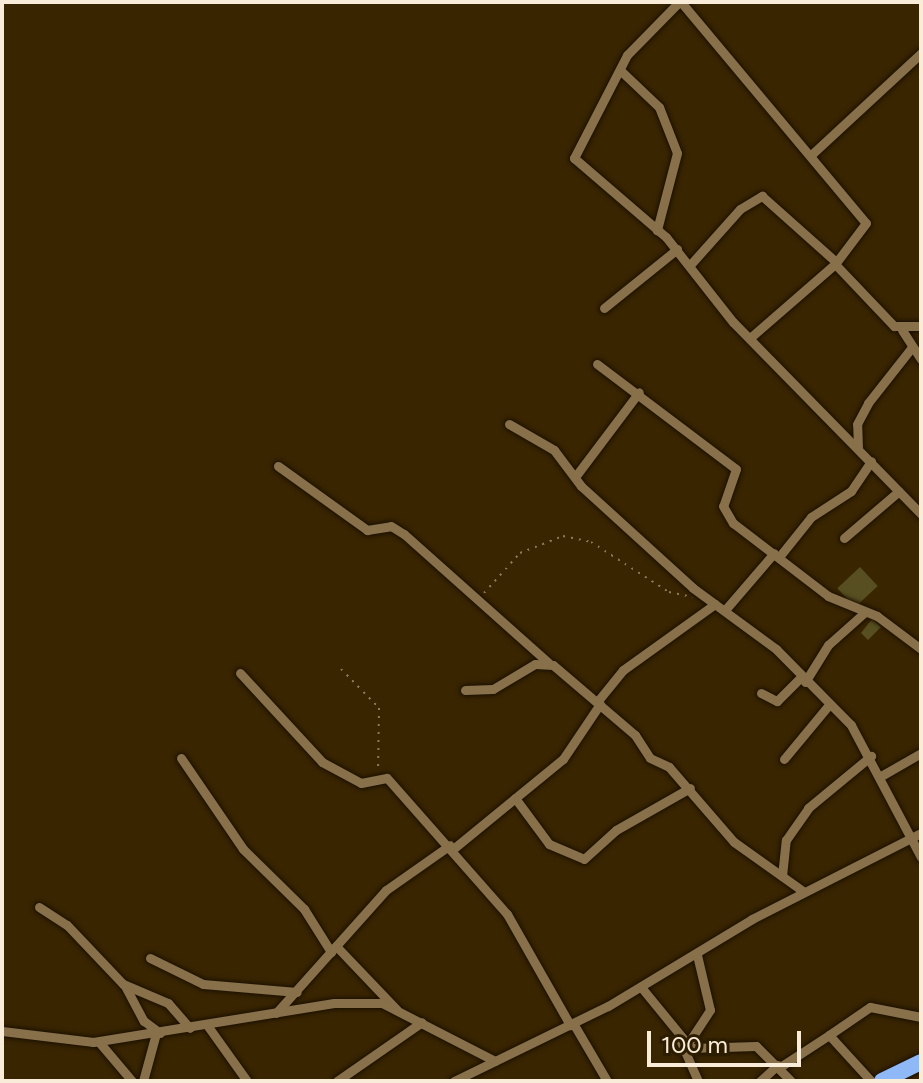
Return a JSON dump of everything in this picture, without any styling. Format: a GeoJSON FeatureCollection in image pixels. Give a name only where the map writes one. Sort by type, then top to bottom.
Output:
{"type":"FeatureCollection","features":[{"type":"Feature","properties":{"kind":"highway"},"geometry":{"type":"LineString","coordinates":[[882,1081],[921,1062]]}},
{"type":"Feature","properties":{"kind":"street"},"geometry":{"type":"LineString","coordinates":[[750,338],[836,263],[863,234],[864,216],[811,155],[755,98],[680,2],[620,70],[574,158],[677,249],[750,338],[921,514]]}},
{"type":"Feature","properties":{"kind":"street"},"geometry":{"type":"LineString","coordinates":[[811,155],[921,53]]}},
{"type":"Feature","properties":{"kind":"street"},"geometry":{"type":"LineString","coordinates":[[620,70],[659,107],[677,153],[657,230]]}},
{"type":"Feature","properties":{"kind":"street"},"geometry":{"type":"LineString","coordinates":[[690,265],[740,209],[762,196],[836,263],[902,330],[921,359]]}},
{"type":"Feature","properties":{"kind":"street"},"geometry":{"type":"LineString","coordinates":[[604,308],[677,249]]}},
{"type":"Feature","properties":{"kind":"street"},"geometry":{"type":"LineString","coordinates":[[902,330],[921,326]]}},
{"type":"Feature","properties":{"kind":"street"},"geometry":{"type":"LineString","coordinates":[[858,448],[857,424],[868,403],[912,347]]}},
{"type":"Feature","properties":{"kind":"street"},"geometry":{"type":"LineString","coordinates":[[597,364],[639,392],[736,469],[724,512],[828,596],[865,612],[921,649]]}},
{"type":"Feature","properties":{"kind":"street"},"geometry":{"type":"LineString","coordinates":[[575,477],[639,392]]}},
{"type":"Feature","properties":{"kind":"street"},"geometry":{"type":"LineString","coordinates":[[509,424],[554,450],[575,477],[700,593],[725,610],[803,680],[828,706],[871,756],[921,857]]}},
{"type":"Feature","properties":{"kind":"street"},"geometry":{"type":"LineString","coordinates":[[725,610],[811,517],[851,491],[871,461]]}},
{"type":"Feature","properties":{"kind":"street"},"geometry":{"type":"LineString","coordinates":[[278,466],[367,530],[395,527],[599,703],[690,788],[725,834],[804,892]]}},
{"type":"Feature","properties":{"kind":"street"},"geometry":{"type":"LineString","coordinates":[[844,538],[899,491]]}},
{"type":"Feature","properties":{"kind":"street"},"geometry":{"type":"LineString","coordinates":[[276,1013],[386,890],[451,847],[563,759],[623,670],[715,604]]}},
{"type":"Feature","properties":{"kind":"street"},"geometry":{"type":"LineString","coordinates":[[761,693],[777,701],[803,680],[828,645],[865,612]]}},
{"type":"Feature","properties":{"kind":"street"},"geometry":{"type":"LineString","coordinates":[[465,690],[493,689],[549,663]]}},
{"type":"Feature","properties":{"kind":"street"},"geometry":{"type":"LineString","coordinates":[[240,673],[322,762],[361,783],[378,775],[451,847],[507,914],[607,1081]]}},
{"type":"Feature","properties":{"kind":"street"},"geometry":{"type":"LineString","coordinates":[[784,759],[828,706]]}},
{"type":"Feature","properties":{"kind":"street"},"geometry":{"type":"LineString","coordinates":[[881,776],[921,753]]}},
{"type":"Feature","properties":{"kind":"street"},"geometry":{"type":"LineString","coordinates":[[782,876],[786,840],[808,808],[871,756]]}},
{"type":"Feature","properties":{"kind":"street"},"geometry":{"type":"LineString","coordinates":[[181,758],[243,849],[304,909],[334,949],[397,1010]]}},
{"type":"Feature","properties":{"kind":"street"},"geometry":{"type":"LineString","coordinates":[[515,798],[549,844],[584,859],[616,830],[690,788]]}},
{"type":"Feature","properties":{"kind":"street"},"geometry":{"type":"LineString","coordinates":[[454,1081],[572,1024],[804,892],[921,833]]}},
{"type":"Feature","properties":{"kind":"street"},"geometry":{"type":"LineString","coordinates":[[39,907],[67,925],[125,986],[144,1021],[158,1033]]}},
{"type":"Feature","properties":{"kind":"street"},"geometry":{"type":"LineString","coordinates":[[683,1042],[710,1010],[697,955]]}},
{"type":"Feature","properties":{"kind":"street"},"geometry":{"type":"LineString","coordinates":[[150,958],[203,984],[297,992]]}},
{"type":"Feature","properties":{"kind":"street"},"geometry":{"type":"LineString","coordinates":[[125,986],[168,1003],[190,1028]]}},
{"type":"Feature","properties":{"kind":"street"},"geometry":{"type":"LineString","coordinates":[[641,987],[683,1042],[698,1081]]}},
{"type":"Feature","properties":{"kind":"street"},"geometry":{"type":"LineString","coordinates":[[2,1031],[99,1042],[356,1001],[397,1010],[495,1061]]}},
{"type":"Feature","properties":{"kind":"street"},"geometry":{"type":"LineString","coordinates":[[760,1081],[870,1007],[918,1017],[921,1026]]}},
{"type":"Feature","properties":{"kind":"street"},"geometry":{"type":"LineString","coordinates":[[337,1081],[422,1022]]}},
{"type":"Feature","properties":{"kind":"street"},"geometry":{"type":"LineString","coordinates":[[207,1025],[247,1081]]}},
{"type":"Feature","properties":{"kind":"street"},"geometry":{"type":"LineString","coordinates":[[143,1081],[158,1033]]}},
{"type":"Feature","properties":{"kind":"street"},"geometry":{"type":"LineString","coordinates":[[829,1035],[871,1081]]}},
{"type":"Feature","properties":{"kind":"street"},"geometry":{"type":"LineString","coordinates":[[99,1042],[132,1081]]}},
{"type":"Feature","properties":{"kind":"street"},"geometry":{"type":"LineString","coordinates":[[683,1042],[749,1044],[779,1066],[791,1081]]}},
{"type":"Feature","properties":{"kind":"path"},"geometry":{"type":"LineString","coordinates":[[478,599],[520,553],[563,536],[617,555],[683,598],[700,593]]}},
{"type":"Feature","properties":{"kind":"path"},"geometry":{"type":"LineString","coordinates":[[341,669],[379,708],[378,775]]}},
{"type":"Feature","properties":{"kind":"building"},"geometry":{"type":"Polygon","coordinates":[[[860,567],[878,586],[855,607],[837,588],[860,567]]]}},
{"type":"Feature","properties":{"kind":"building"},"geometry":{"type":"Polygon","coordinates":[[[872,619],[881,627],[868,640],[861,633],[872,619]]]}}]}
